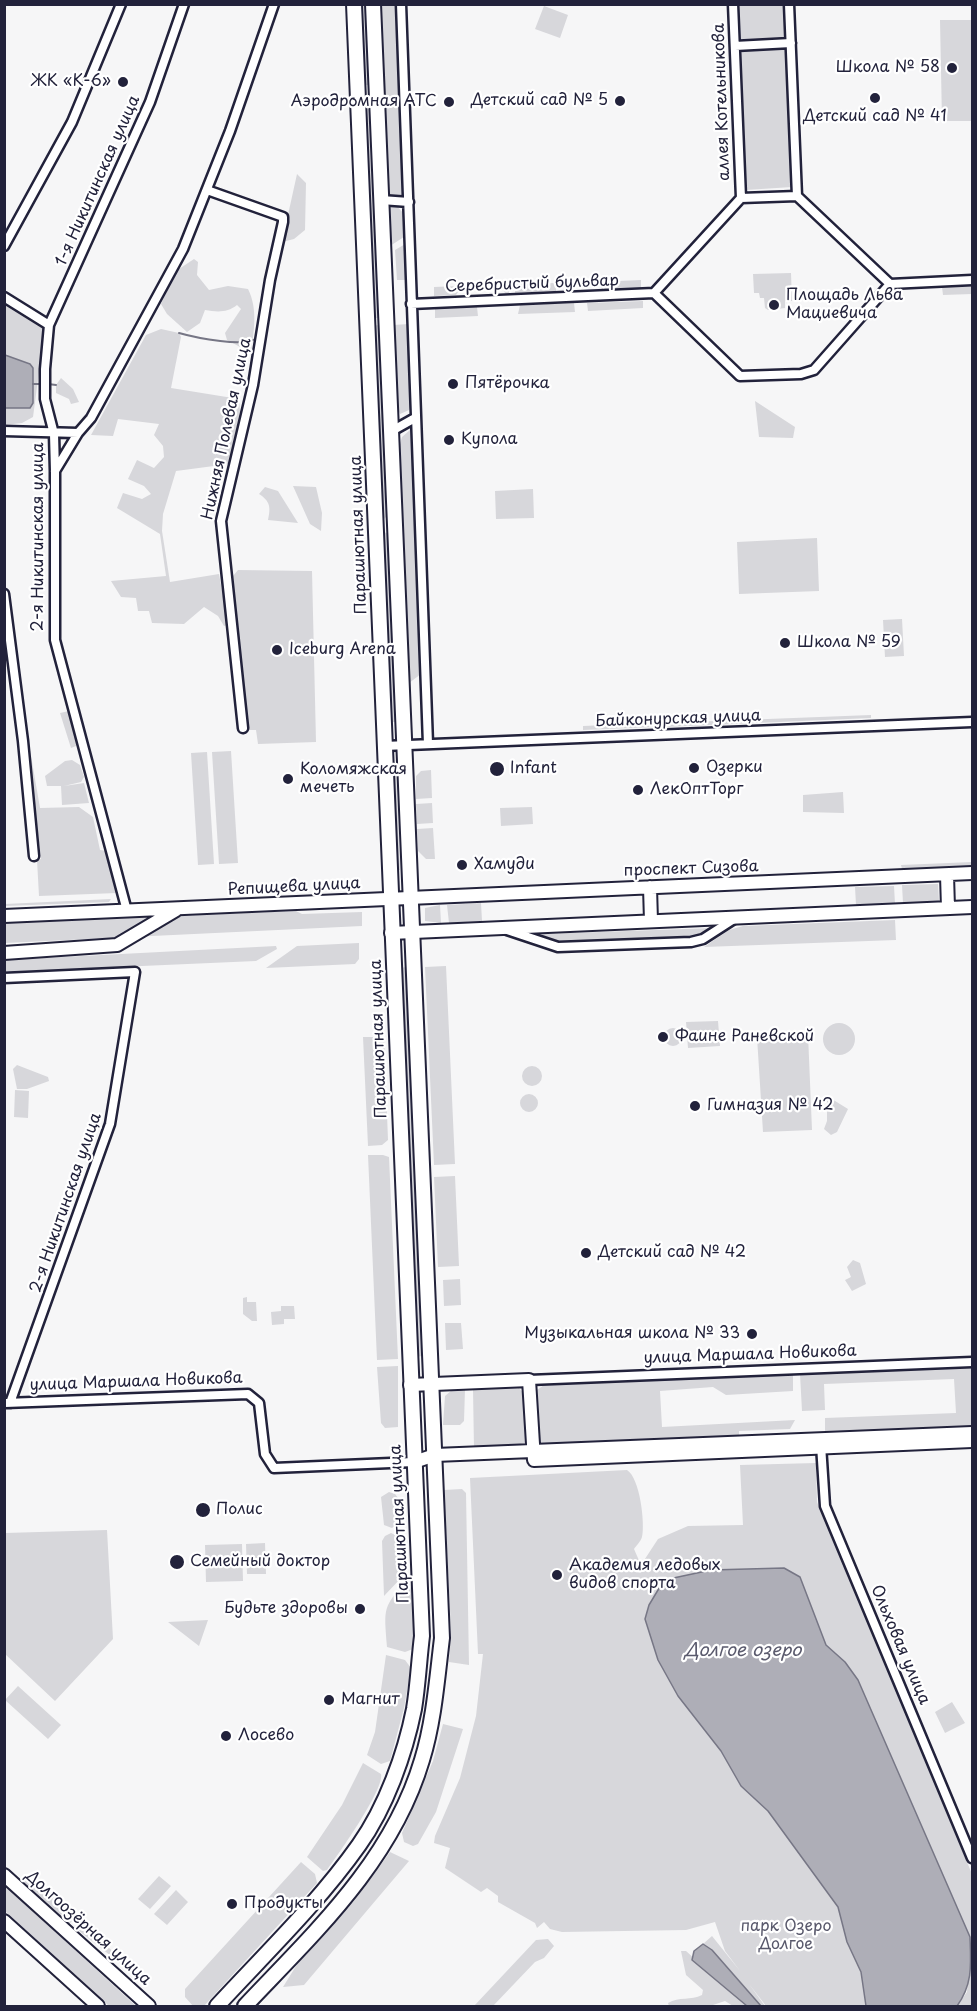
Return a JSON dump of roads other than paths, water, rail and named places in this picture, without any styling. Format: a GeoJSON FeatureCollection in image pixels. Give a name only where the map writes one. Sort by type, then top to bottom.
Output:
{"type":"FeatureCollection","features":[{"type":"Feature","properties":{"kind":"main road","name":"Парашютная улица"},"geometry":{"type":"LineString","coordinates":[[217,2007],[329,1882],[360,1843],[383,1802],[402,1752],[414,1709],[422,1636],[354,4]]}},
{"type":"Feature","properties":{"kind":"main road"},"geometry":{"type":"LineString","coordinates":[[245,2007],[363,1877],[384,1846],[404,1808],[422,1761],[434,1710],[442,1638],[414,932],[390,432],[373,4]]}},
{"type":"Feature","properties":{"kind":"main road"},"geometry":{"type":"LineString","coordinates":[[357,91],[376,90]]}},
{"type":"Feature","properties":{"kind":"main road"},"geometry":{"type":"LineString","coordinates":[[375,525],[385,527],[394,522]]}},
{"type":"Feature","properties":{"kind":"main road","name":"проспект Сизова"},"geometry":{"type":"LineString","coordinates":[[412,899],[972,873]]}},
{"type":"Feature","properties":{"kind":"main road"},"geometry":{"type":"LineString","coordinates":[[946,875],[948,908]]}},
{"type":"Feature","properties":{"kind":"main road"},"geometry":{"type":"LineString","coordinates":[[650,887],[651,921]]}},
{"type":"Feature","properties":{"kind":"main road","name":"Репищева улица"},"geometry":{"type":"LineString","coordinates":[[4,916],[412,899]]}},
{"type":"Feature","properties":{"kind":"main road"},"geometry":{"type":"LineString","coordinates":[[392,933],[972,907]]}},
{"type":"Feature","properties":{"kind":"main road","name":"Репищева улица"},"geometry":{"type":"LineString","coordinates":[[4,953],[117,945],[177,909]]}},
{"type":"Feature","properties":{"kind":"main road"},"geometry":{"type":"LineString","coordinates":[[530,1380],[534,1456]]}},
{"type":"Feature","properties":{"kind":"main road","name":"улица Маршала Новикова"},"geometry":{"type":"LineString","coordinates":[[410,1385],[530,1380]]}},
{"type":"Feature","properties":{"kind":"main road","name":"улица Маршала Новикова"},"geometry":{"type":"LineString","coordinates":[[414,1462],[435,1455],[534,1456],[821,1443],[972,1432]]}},
{"type":"Feature","properties":{"kind":"main road","name":"улица Маршала Новикова"},"geometry":{"type":"LineString","coordinates":[[821,1443],[972,1441]]}},
{"type":"Feature","properties":{"kind":"main road","name":"Долгоозёрная улица"},"geometry":{"type":"LineString","coordinates":[[4,1875],[149,2007]]}},
{"type":"Feature","properties":{"kind":"main road"},"geometry":{"type":"LineString","coordinates":[[4,1920],[98,2007]]}},
{"type":"Feature","properties":{"kind":"street"},"geometry":{"type":"LineString","coordinates":[[4,246],[72,122],[121,4]]}},
{"type":"Feature","properties":{"kind":"street","name":"1-я Никитинская улица"},"geometry":{"type":"LineString","coordinates":[[54,434],[45,399],[49,325],[150,102],[184,4]]}},
{"type":"Feature","properties":{"kind":"street"},"geometry":{"type":"LineString","coordinates":[[56,471],[78,433],[91,418],[183,249],[207,190],[274,4]]}},
{"type":"Feature","properties":{"kind":"street"},"geometry":{"type":"LineString","coordinates":[[401,4],[428,744]]}},
{"type":"Feature","properties":{"kind":"street","name":"аллея Котельникова"},"geometry":{"type":"LineString","coordinates":[[733,4],[741,198]]}},
{"type":"Feature","properties":{"kind":"street"},"geometry":{"type":"LineString","coordinates":[[789,4],[797,196],[890,284]]}},
{"type":"Feature","properties":{"kind":"street"},"geometry":{"type":"LineString","coordinates":[[735,46],[791,43]]}},
{"type":"Feature","properties":{"kind":"street","name":"Нижняя Полевая улица"},"geometry":{"type":"LineString","coordinates":[[207,190],[283,217],[253,384],[221,521],[243,728]]}},
{"type":"Feature","properties":{"kind":"street"},"geometry":{"type":"LineString","coordinates":[[797,196],[741,198],[654,293],[740,376],[801,374],[813,370],[890,284],[972,280]]}},
{"type":"Feature","properties":{"kind":"street"},"geometry":{"type":"LineString","coordinates":[[381,200],[409,202]]}},
{"type":"Feature","properties":{"kind":"street","name":"Серебристый бульвар"},"geometry":{"type":"LineString","coordinates":[[411,304],[654,293]]}},
{"type":"Feature","properties":{"kind":"street"},"geometry":{"type":"LineString","coordinates":[[4,297],[49,325]]}},
{"type":"Feature","properties":{"kind":"street"},"geometry":{"type":"LineString","coordinates":[[390,432],[415,418]]}},
{"type":"Feature","properties":{"kind":"street"},"geometry":{"type":"LineString","coordinates":[[4,431],[54,434]]}},
{"type":"Feature","properties":{"kind":"street","name":"2-я Никитинская улица"},"geometry":{"type":"LineString","coordinates":[[78,433],[54,434],[56,471],[55,640],[127,911]]}},
{"type":"Feature","properties":{"kind":"street"},"geometry":{"type":"LineString","coordinates":[[4,594],[23,741],[34,856]]}},
{"type":"Feature","properties":{"kind":"street","name":"Байконурская улица"},"geometry":{"type":"LineString","coordinates":[[384,746],[972,722]]}},
{"type":"Feature","properties":{"kind":"street"},"geometry":{"type":"LineString","coordinates":[[501,928],[558,947],[691,942],[703,939],[737,917]]}},
{"type":"Feature","properties":{"kind":"street","name":"2-я Никитинская улица"},"geometry":{"type":"LineString","coordinates":[[4,978],[135,972],[110,1124],[62,1266],[7,1403]]}},
{"type":"Feature","properties":{"kind":"street","name":"улица Маршала Новикова"},"geometry":{"type":"LineString","coordinates":[[530,1380],[972,1362]]}},
{"type":"Feature","properties":{"kind":"street","name":"улица Маршала Новикова"},"geometry":{"type":"LineString","coordinates":[[7,1403],[248,1394],[259,1402],[264,1454],[274,1468],[414,1462]]}},
{"type":"Feature","properties":{"kind":"street","name":"Ольховая улица"},"geometry":{"type":"LineString","coordinates":[[821,1443],[825,1506],[972,1858]]}},
{"type":"Feature","properties":{"kind":"water"},"geometry":{"type":"Polygon","coordinates":[[[5,355],[30,364],[33,368],[33,403],[30,408],[5,408],[5,355]]]}},
{"type":"Feature","properties":{"kind":"water","name":"Долгое озеро"},"geometry":{"type":"Polygon","coordinates":[[[784,1568],[800,1577],[826,1645],[845,1662],[858,1680],[970,1937],[971,1965],[968,1982],[957,2006],[866,2006],[861,1972],[847,1942],[838,1907],[768,1811],[741,1786],[721,1751],[678,1696],[658,1660],[645,1619],[649,1605],[664,1580],[711,1570],[784,1568]]]}},
{"type":"Feature","properties":{"kind":"water"},"geometry":{"type":"Polygon","coordinates":[[[703,1944],[712,1950],[761,2006],[747,2006],[692,1960],[694,1951],[703,1944]]]}},
{"type":"Feature","properties":{"kind":"waterway"},"geometry":{"type":"LineString","coordinates":[[259,325],[260,311]]}},
{"type":"Feature","properties":{"kind":"waterway"},"geometry":{"type":"LineString","coordinates":[[179,333],[232,342],[243,342],[257,337]]}},
{"type":"Feature","properties":{"kind":"waterway"},"geometry":{"type":"LineString","coordinates":[[33,384],[43,384]]}},
{"type":"Feature","properties":{"kind":"waterway"},"geometry":{"type":"LineString","coordinates":[[48,384],[56,385]]}},
{"type":"Feature","properties":{"kind":"place","name":"Школа № 58"},"geometry":{"type":"Point","coordinates":[952,68]}},
{"type":"Feature","properties":{"kind":"place","name":"ЖК «К-6»"},"geometry":{"type":"Point","coordinates":[123,82]}},
{"type":"Feature","properties":{"kind":"place","name":"Детский сад № 41"},"geometry":{"type":"Point","coordinates":[875,98]}},
{"type":"Feature","properties":{"kind":"place","name":"Детский сад № 5"},"geometry":{"type":"Point","coordinates":[620,101]}},
{"type":"Feature","properties":{"kind":"place","name":"Аэродромная АТС"},"geometry":{"type":"Point","coordinates":[449,102]}},
{"type":"Feature","properties":{"kind":"place","name":"Площадь Льва Мациевича"},"geometry":{"type":"Point","coordinates":[774,305]}},
{"type":"Feature","properties":{"kind":"place","name":"Пятёрочка"},"geometry":{"type":"Point","coordinates":[453,384]}},
{"type":"Feature","properties":{"kind":"place","name":"Купола"},"geometry":{"type":"Point","coordinates":[449,440]}},
{"type":"Feature","properties":{"kind":"place","name":"Школа № 59"},"geometry":{"type":"Point","coordinates":[785,643]}},
{"type":"Feature","properties":{"kind":"place","name":"Iceburg Arena"},"geometry":{"type":"Point","coordinates":[277,650]}},
{"type":"Feature","properties":{"kind":"place","name":"Озерки"},"geometry":{"type":"Point","coordinates":[694,768]}},
{"type":"Feature","properties":{"kind":"place","name":"Infant"},"geometry":{"type":"Point","coordinates":[497,769]}},
{"type":"Feature","properties":{"kind":"place","name":"Коломяжская мечеть"},"geometry":{"type":"Point","coordinates":[288,779]}},
{"type":"Feature","properties":{"kind":"place","name":"ЛекОптТорг"},"geometry":{"type":"Point","coordinates":[638,790]}},
{"type":"Feature","properties":{"kind":"place","name":"Хамуди"},"geometry":{"type":"Point","coordinates":[462,865]}},
{"type":"Feature","properties":{"kind":"place","name":"Фаине Раневской"},"geometry":{"type":"Point","coordinates":[663,1037]}},
{"type":"Feature","properties":{"kind":"place","name":"Гимназия № 42"},"geometry":{"type":"Point","coordinates":[695,1106]}},
{"type":"Feature","properties":{"kind":"place","name":"Детский сад № 42"},"geometry":{"type":"Point","coordinates":[586,1253]}},
{"type":"Feature","properties":{"kind":"place","name":"Музыкальная школа № 33"},"geometry":{"type":"Point","coordinates":[752,1334]}},
{"type":"Feature","properties":{"kind":"place","name":"Полис"},"geometry":{"type":"Point","coordinates":[203,1510]}},
{"type":"Feature","properties":{"kind":"place","name":"Семейный доктор"},"geometry":{"type":"Point","coordinates":[177,1562]}},
{"type":"Feature","properties":{"kind":"place","name":"Академия ледовых видов спорта"},"geometry":{"type":"Point","coordinates":[557,1575]}},
{"type":"Feature","properties":{"kind":"place","name":"Будьте здоровы"},"geometry":{"type":"Point","coordinates":[360,1609]}},
{"type":"Feature","properties":{"kind":"place","name":"Магнит"},"geometry":{"type":"Point","coordinates":[329,1700]}},
{"type":"Feature","properties":{"kind":"place","name":"Лосево"},"geometry":{"type":"Point","coordinates":[226,1736]}},
{"type":"Feature","properties":{"kind":"place","name":"Продукты"},"geometry":{"type":"Point","coordinates":[232,1904]}},
{"type":"Feature","properties":{"kind":"park label","name":"парк Озеро Долгое"},"geometry":{"type":"Point","coordinates":[786,1936]}}]}
